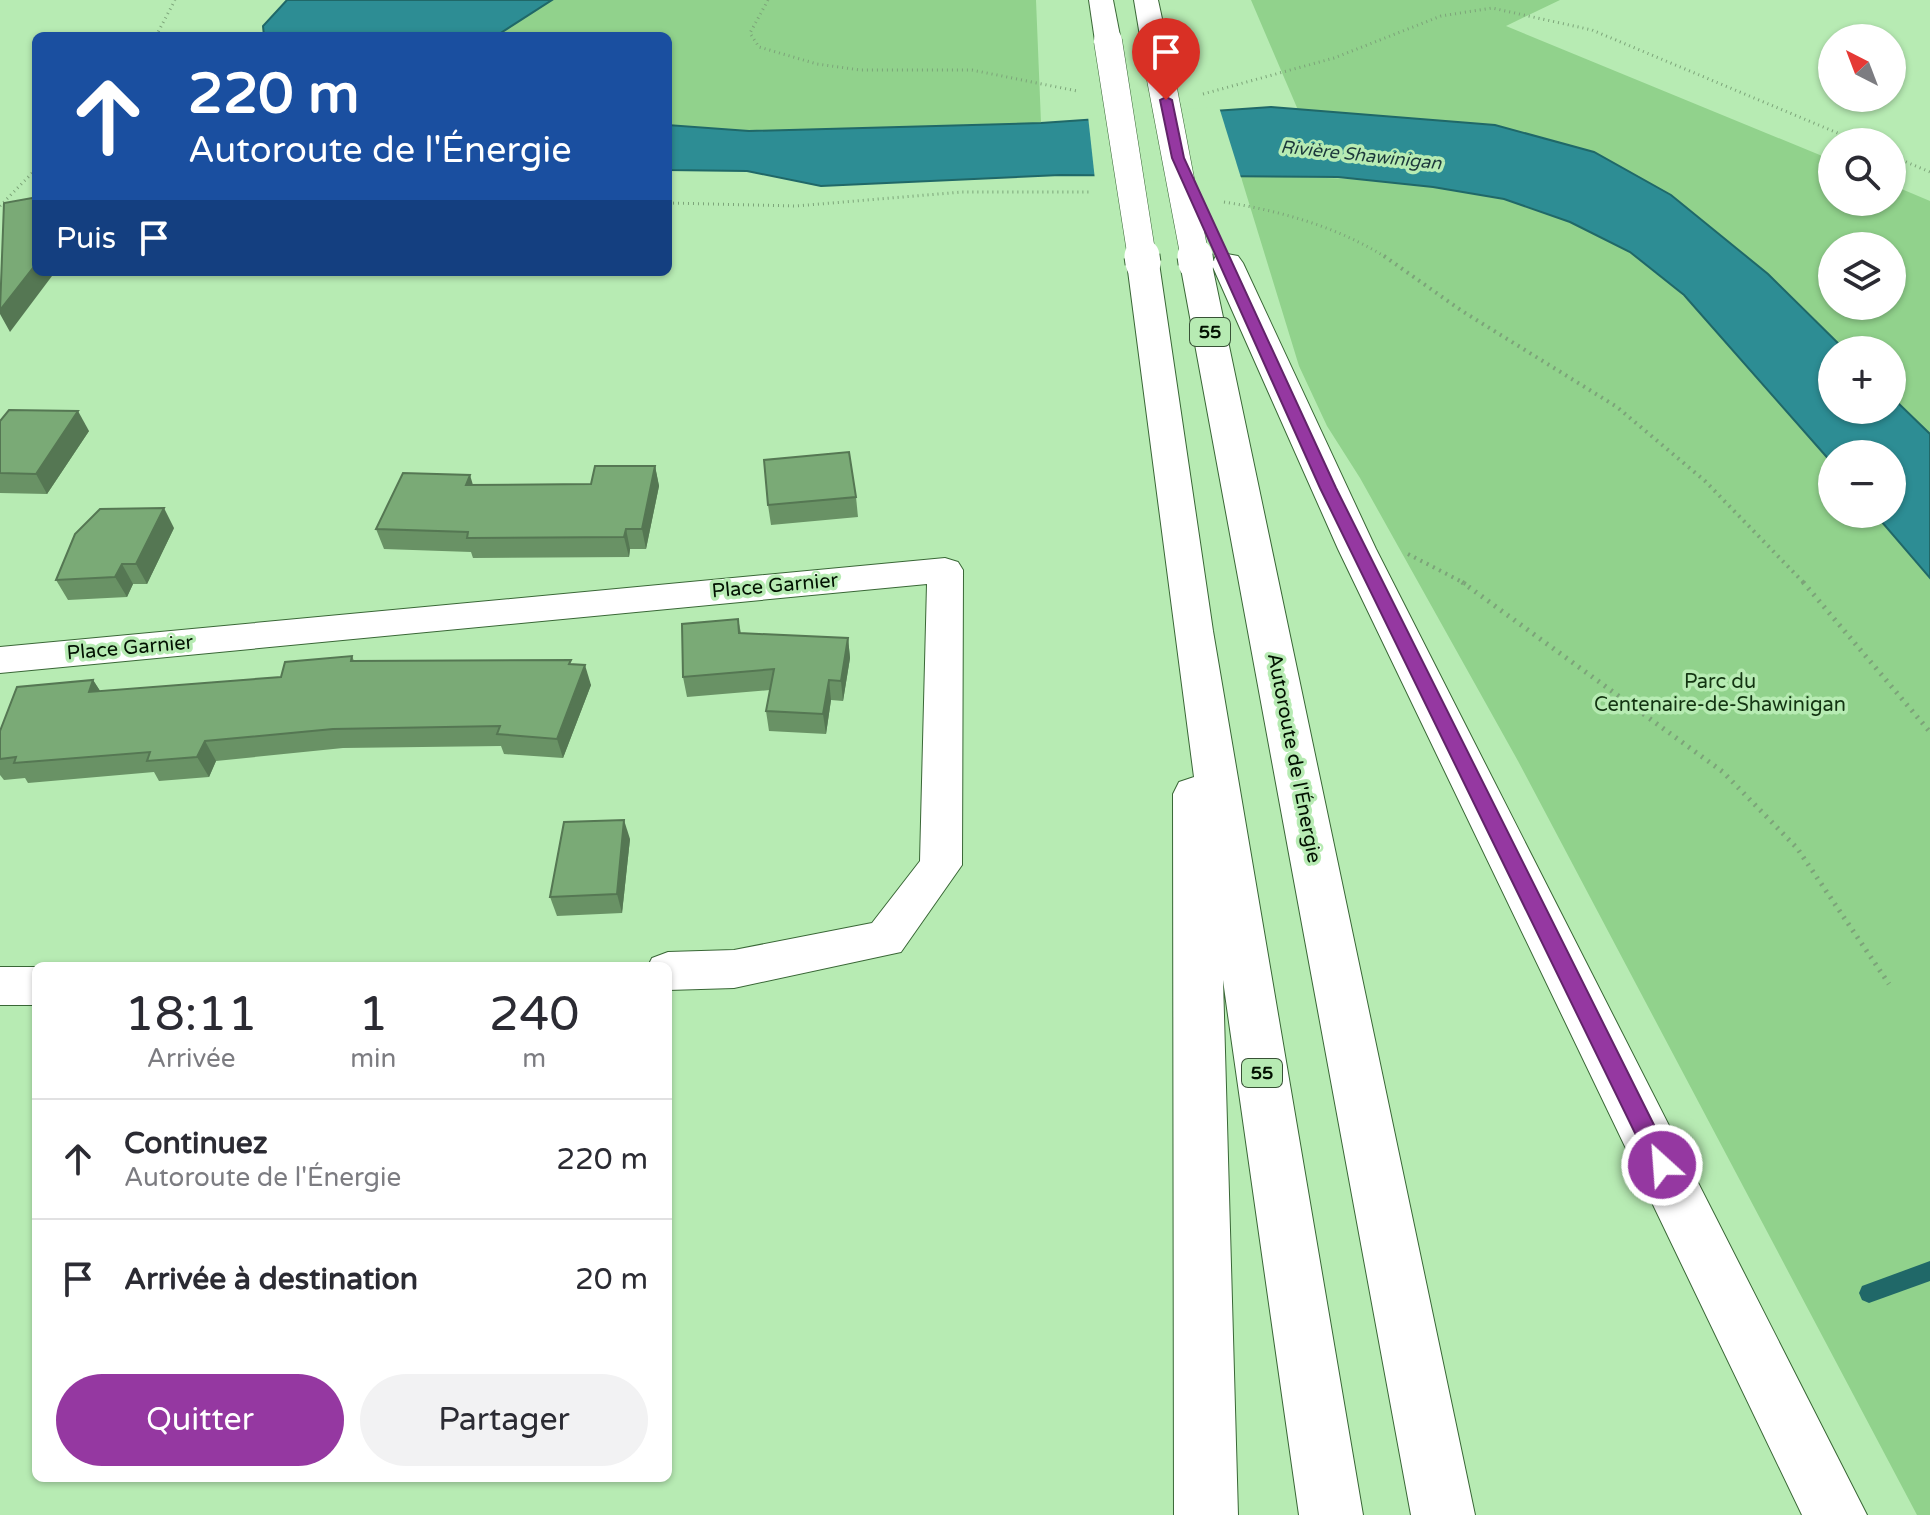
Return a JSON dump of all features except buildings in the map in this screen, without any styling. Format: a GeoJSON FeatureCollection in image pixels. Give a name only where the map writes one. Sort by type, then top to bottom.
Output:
{"type":"FeatureCollection","features":[{"type":"Feature","properties":{"kind":"highway","name":"55"},"geometry":{"type":"LineString","coordinates":[[1101,0],[1143,263],[1193,631],[1331,1515]]}},
{"type":"Feature","properties":{"kind":"highway","name":"Autoroute de l'Énergie"},"geometry":{"type":"LineString","coordinates":[[1146,0],[1178,158],[1211,263],[1443,1515]]}},
{"type":"Feature","properties":{"kind":"highway"},"geometry":{"type":"LineString","coordinates":[[1211,263],[1357,549],[1835,1515]]}},
{"type":"Feature","properties":{"kind":"highway"},"geometry":{"type":"LineString","coordinates":[[1193,631],[1206,1515]]}},
{"type":"Feature","properties":{"kind":"street","name":"Place Garnier"},"geometry":{"type":"LineString","coordinates":[[0,660],[945,570],[941,865],[885,939],[734,969],[672,971]]}},
{"type":"Feature","properties":{"kind":"street"},"geometry":{"type":"LineString","coordinates":[[0,986],[32,986]]}},
{"type":"Feature","properties":{"kind":"path"},"geometry":{"type":"LineString","coordinates":[[158,32],[175,0]]}},
{"type":"Feature","properties":{"kind":"path"},"geometry":{"type":"LineString","coordinates":[[768,0],[750,33],[759,47],[803,60],[860,70],[972,70],[1086,92]]}},
{"type":"Feature","properties":{"kind":"path"},"geometry":{"type":"LineString","coordinates":[[1196,96],[1334,58],[1441,16],[1492,8],[1592,30],[1826,128]]}},
{"type":"Feature","properties":{"kind":"path"},"geometry":{"type":"LineString","coordinates":[[1906,162],[1930,172]]}},
{"type":"Feature","properties":{"kind":"path"},"geometry":{"type":"LineString","coordinates":[[0,206],[32,173]]}},
{"type":"Feature","properties":{"kind":"path"},"geometry":{"type":"LineString","coordinates":[[672,203],[808,206],[962,192],[1102,192]]}},
{"type":"Feature","properties":{"kind":"path"},"geometry":{"type":"LineString","coordinates":[[1220,201],[1297,220],[1373,250],[1471,317],[1615,405],[1714,486],[1759,530],[1830,610],[1930,732]]}},
{"type":"Feature","properties":{"kind":"path"},"geometry":{"type":"LineString","coordinates":[[1357,549],[1418,557],[1443,570],[1625,697],[1723,772],[1797,848],[1889,984]]}},
{"type":"Feature","properties":{"kind":"green space"},"geometry":{"type":"Polygon","coordinates":[[[552,0],[1036,0],[1041,123],[749,131],[672,125],[672,32],[502,32],[552,0]]]}},
{"type":"Feature","properties":{"kind":"green space"},"geometry":{"type":"Polygon","coordinates":[[[1251,0],[1560,0],[1506,26],[1818,154],[1818,216],[1906,216],[1906,191],[1930,201],[1930,434],[1906,411],[1906,336],[1831,336],[1768,274],[1671,196],[1594,152],[1495,125],[1298,110],[1251,0]]]}},
{"type":"Feature","properties":{"kind":"green space","name":"Parc du Centenaire-de-Shawinigan"},"geometry":{"type":"Polygon","coordinates":[[[1241,177],[1391,181],[1491,196],[1539,209],[1586,228],[1630,252],[1657,272],[1694,307],[1754,373],[1818,447],[1818,528],[1887,528],[1930,578],[1930,1515],[1917,1515],[1518,761],[1360,478],[1327,426],[1299,366],[1241,177]]]}},
{"type":"Feature","properties":{"kind":"water"},"geometry":{"type":"Polygon","coordinates":[[[287,0],[552,0],[502,32],[264,32],[263,26],[287,0]]]}},
{"type":"Feature","properties":{"kind":"water","name":"Rivière Shawinigan"},"geometry":{"type":"Polygon","coordinates":[[[1271,107],[1495,125],[1594,152],[1671,195],[1768,274],[1831,336],[1818,336],[1818,424],[1906,424],[1906,411],[1930,434],[1930,578],[1887,528],[1906,528],[1906,440],[1818,440],[1818,447],[1684,295],[1630,252],[1570,222],[1504,199],[1433,187],[1338,177],[1060,175],[821,186],[747,171],[672,170],[672,125],[749,131],[1041,123],[1271,107]]]}},
{"type":"Feature","properties":{"kind":"pier"},"geometry":{"type":"Polygon","coordinates":[[[1219,107],[1242,181],[1095,180],[1088,116],[1219,107]]]}},
{"type":"Feature","properties":{"kind":"waterway"},"geometry":{"type":"LineString","coordinates":[[1869,1293],[1930,1271]]}},
{"type":"Feature","properties":{"kind":"route"},"geometry":{"type":"LineString","coordinates":[[1166,100],[1178,158],[1328,488],[1662,1165]]}}]}
